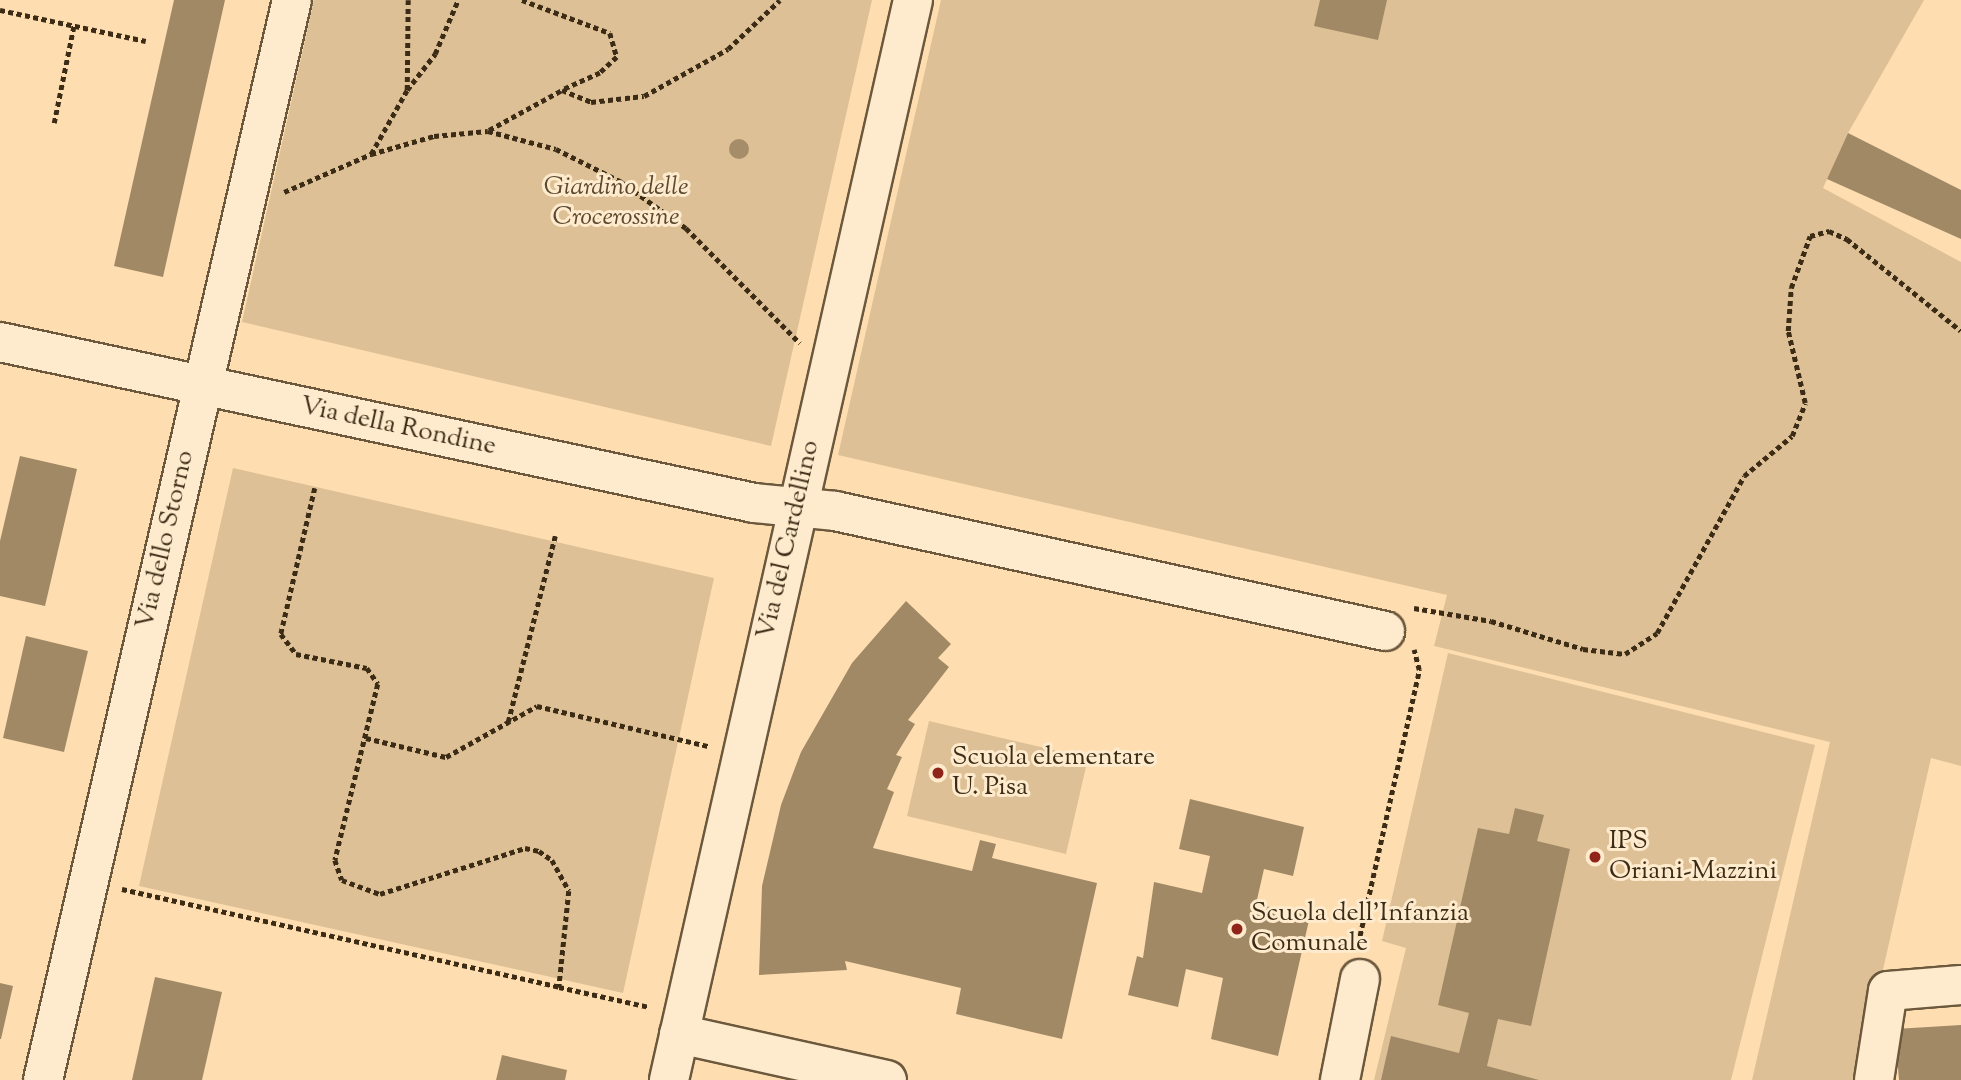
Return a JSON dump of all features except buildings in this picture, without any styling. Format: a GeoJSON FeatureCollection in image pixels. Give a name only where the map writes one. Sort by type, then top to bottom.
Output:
{"type":"FeatureCollection","features":[{"type":"Feature","properties":{"kind":"street","name":"Via dello Storno"},"geometry":{"type":"LineString","coordinates":[[43,1080],[292,0]]}},
{"type":"Feature","properties":{"kind":"street","name":"Via del Cardellino"},"geometry":{"type":"LineString","coordinates":[[669,1080],[913,0]]}},
{"type":"Feature","properties":{"kind":"street","name":"Via della Rondine"},"geometry":{"type":"LineString","coordinates":[[0,342],[796,510],[835,511],[1385,631]]}},
{"type":"Feature","properties":{"kind":"street"},"geometry":{"type":"LineString","coordinates":[[1340,1080],[1360,979]]}},
{"type":"Feature","properties":{"kind":"street"},"geometry":{"type":"LineString","coordinates":[[1874,1080],[1888,990],[1961,985]]}},
{"type":"Feature","properties":{"kind":"street"},"geometry":{"type":"LineString","coordinates":[[679,1034],[887,1080]]}},
{"type":"Feature","properties":{"kind":"path"},"geometry":{"type":"LineString","coordinates":[[407,90],[408,0]]}},
{"type":"Feature","properties":{"kind":"path"},"geometry":{"type":"LineString","coordinates":[[371,154],[407,90],[435,54],[458,0]]}},
{"type":"Feature","properties":{"kind":"path"},"geometry":{"type":"LineString","coordinates":[[488,131],[562,90],[600,73],[617,57],[610,33],[523,0]]}},
{"type":"Feature","properties":{"kind":"path"},"geometry":{"type":"LineString","coordinates":[[562,90],[591,102],[644,96],[728,49],[780,0]]}},
{"type":"Feature","properties":{"kind":"path"},"geometry":{"type":"LineString","coordinates":[[0,10],[146,41]]}},
{"type":"Feature","properties":{"kind":"path"},"geometry":{"type":"LineString","coordinates":[[54,123],[74,26]]}},
{"type":"Feature","properties":{"kind":"path"},"geometry":{"type":"LineString","coordinates":[[282,194],[371,154],[434,136],[488,131],[556,149],[620,181],[686,228],[795,340],[830,363]]}},
{"type":"Feature","properties":{"kind":"path"},"geometry":{"type":"LineString","coordinates":[[1360,979],[1356,953],[1419,670],[1418,654],[1407,642],[1385,631],[1411,608],[1424,608],[1491,621],[1583,649],[1625,654],[1657,633],[1744,476],[1792,436],[1805,403],[1788,331],[1791,288],[1810,236],[1829,231],[1847,239],[1961,331]]}},
{"type":"Feature","properties":{"kind":"path"},"geometry":{"type":"LineString","coordinates":[[315,488],[281,635],[296,654],[373,672],[378,692],[335,860],[342,880],[380,894],[525,848],[539,851],[552,860],[569,891],[559,987]]}},
{"type":"Feature","properties":{"kind":"path"},"geometry":{"type":"LineString","coordinates":[[508,722],[555,536]]}},
{"type":"Feature","properties":{"kind":"path"},"geometry":{"type":"LineString","coordinates":[[366,738],[446,757],[537,706],[743,751]]}},
{"type":"Feature","properties":{"kind":"path"},"geometry":{"type":"LineString","coordinates":[[111,887],[650,1007]]}},
{"type":"Feature","properties":{"kind":"green space","name":"Giardino delle Crocerossine"},"geometry":{"type":"Polygon","coordinates":[[[314,0],[872,0],[771,446],[242,322],[314,0]]]}},
{"type":"Feature","properties":{"kind":"green space"},"geometry":{"type":"Polygon","coordinates":[[[941,0],[1924,0],[1848,133],[1823,188],[1961,262],[1961,766],[1931,758],[1858,1080],[1752,1080],[1830,742],[1434,646],[1447,595],[838,455],[941,0]]]}},
{"type":"Feature","properties":{"kind":"green space"},"geometry":{"type":"Polygon","coordinates":[[[233,468],[714,578],[623,993],[139,886],[233,468]]]}},
{"type":"Feature","properties":{"kind":"green space","name":"IPS Oriani-Mazzini"},"geometry":{"type":"Polygon","coordinates":[[[1448,653],[1815,745],[1731,1080],[1374,1080],[1406,948],[1382,941],[1448,653]]]}},
{"type":"Feature","properties":{"kind":"green space"},"geometry":{"type":"Polygon","coordinates":[[[929,721],[1088,758],[1066,854],[907,816],[929,721]]]}},
{"type":"Feature","properties":{"kind":"place","name":"Scuola elementare U. Pisa"},"geometry":{"type":"Point","coordinates":[938,773]}},
{"type":"Feature","properties":{"kind":"place","name":"IPS Oriani-Mazzini"},"geometry":{"type":"Point","coordinates":[1595,857]}},
{"type":"Feature","properties":{"kind":"place","name":"Scuola dell'Infanzia Comunale"},"geometry":{"type":"Point","coordinates":[1237,929]}}]}
